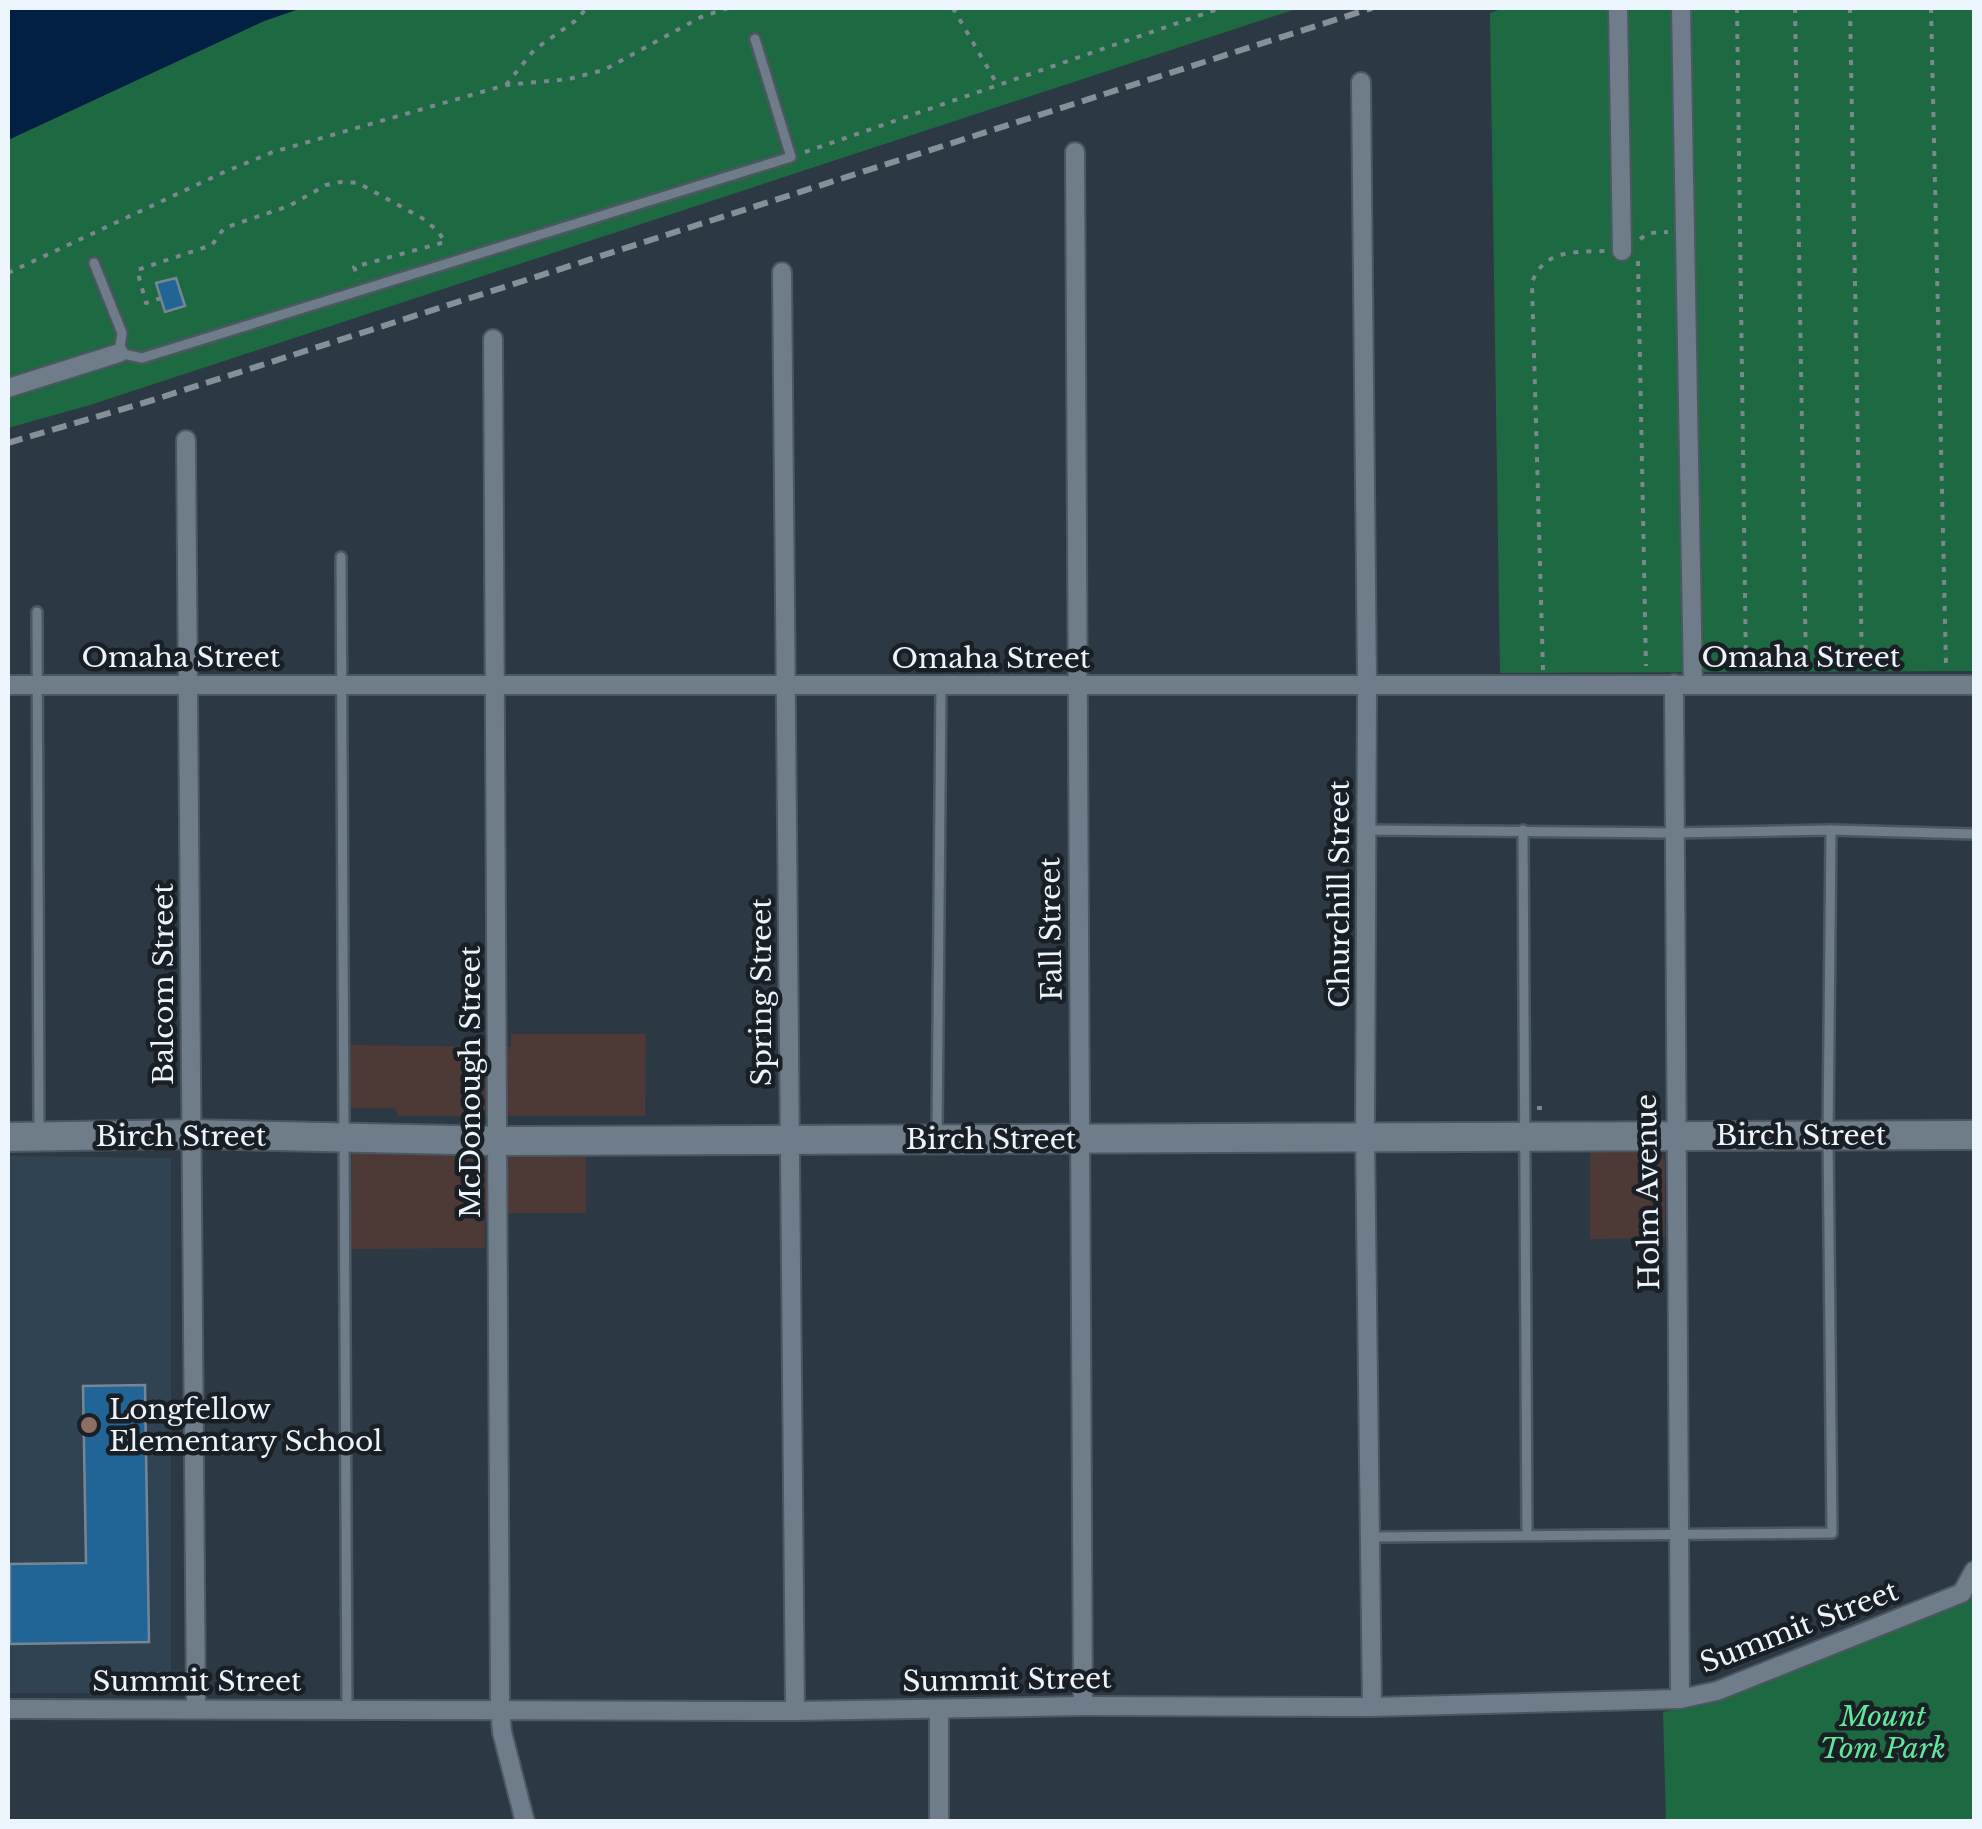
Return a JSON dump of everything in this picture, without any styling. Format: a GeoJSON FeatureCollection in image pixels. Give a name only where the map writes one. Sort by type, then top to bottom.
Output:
{"type":"FeatureCollection","features":[{"type":"Feature","properties":{"kind":"main road","name":"Birch Street"},"geometry":{"type":"LineString","coordinates":[[8,1136],[192,1134],[498,1141],[1974,1135]]}},
{"type":"Feature","properties":{"kind":"street"},"geometry":{"type":"LineString","coordinates":[[1618,8],[1622,251]]}},
{"type":"Feature","properties":{"kind":"street","name":"Holm Avenue"},"geometry":{"type":"LineString","coordinates":[[1680,1699],[1674,833],[1683,684],[1686,232],[1681,8]]}},
{"type":"Feature","properties":{"kind":"street","name":"Churchill Street"},"geometry":{"type":"LineString","coordinates":[[1362,82],[1368,686],[1365,1136],[1372,1707]]}},
{"type":"Feature","properties":{"kind":"street","name":"Fall Street"},"geometry":{"type":"LineString","coordinates":[[1075,152],[1083,1706]]}},
{"type":"Feature","properties":{"kind":"street","name":"Spring Street"},"geometry":{"type":"LineString","coordinates":[[782,272],[795,1711]]}},
{"type":"Feature","properties":{"kind":"street","name":"McDonough Street"},"geometry":{"type":"LineString","coordinates":[[493,339],[500,1710],[502,1732],[526,1822]]}},
{"type":"Feature","properties":{"kind":"street"},"geometry":{"type":"LineString","coordinates":[[8,388],[119,354]]}},
{"type":"Feature","properties":{"kind":"street","name":"Balcom Street"},"geometry":{"type":"LineString","coordinates":[[186,440],[196,1708]]}},
{"type":"Feature","properties":{"kind":"street","name":"Omaha Street"},"geometry":{"type":"LineString","coordinates":[[8,685],[1974,685]]}},
{"type":"Feature","properties":{"kind":"street","name":"Summit Street"},"geometry":{"type":"LineString","coordinates":[[8,1709],[795,1711],[1083,1706],[1372,1707],[1680,1699],[1718,1691],[1962,1593],[1974,1571]]}},
{"type":"Feature","properties":{"kind":"street"},"geometry":{"type":"LineString","coordinates":[[938,1710],[939,1822]]}},
{"type":"Feature","properties":{"kind":"lane"},"geometry":{"type":"LineString","coordinates":[[94,263],[122,333],[119,354],[142,358],[791,157],[755,39]]}},
{"type":"Feature","properties":{"kind":"lane"},"geometry":{"type":"LineString","coordinates":[[341,557],[347,1709]]}},
{"type":"Feature","properties":{"kind":"lane"},"geometry":{"type":"LineString","coordinates":[[36,612],[39,1136]]}},
{"type":"Feature","properties":{"kind":"lane"},"geometry":{"type":"LineString","coordinates":[[937,1139],[941,686]]}},
{"type":"Feature","properties":{"kind":"lane"},"geometry":{"type":"LineString","coordinates":[[1367,830],[1830,830],[1974,834]]}},
{"type":"Feature","properties":{"kind":"lane"},"geometry":{"type":"LineString","coordinates":[[1523,830],[1527,1535]]}},
{"type":"Feature","properties":{"kind":"lane"},"geometry":{"type":"LineString","coordinates":[[1370,1537],[1832,1533],[1830,830]]}},
{"type":"Feature","properties":{"kind":"path"},"geometry":{"type":"LineString","coordinates":[[506,85],[534,50],[587,8]]}},
{"type":"Feature","properties":{"kind":"path"},"geometry":{"type":"LineString","coordinates":[[8,273],[273,152],[506,85],[569,79],[604,70],[701,17],[728,8]]}},
{"type":"Feature","properties":{"kind":"path"},"geometry":{"type":"LineString","coordinates":[[953,8],[996,84]]}},
{"type":"Feature","properties":{"kind":"path"},"geometry":{"type":"LineString","coordinates":[[791,157],[1220,8]]}},
{"type":"Feature","properties":{"kind":"path"},"geometry":{"type":"LineString","coordinates":[[1737,8],[1746,684]]}},
{"type":"Feature","properties":{"kind":"path"},"geometry":{"type":"LineString","coordinates":[[1796,8],[1807,684]]}},
{"type":"Feature","properties":{"kind":"path"},"geometry":{"type":"LineString","coordinates":[[1850,8],[1861,684]]}},
{"type":"Feature","properties":{"kind":"path"},"geometry":{"type":"LineString","coordinates":[[1931,8],[1946,685]]}},
{"type":"Feature","properties":{"kind":"path"},"geometry":{"type":"LineString","coordinates":[[161,298],[146,303],[137,270],[212,245],[224,228],[289,206],[326,185],[342,182],[358,183],[406,208],[438,231],[446,242],[354,267],[362,288]]}},
{"type":"Feature","properties":{"kind":"path"},"geometry":{"type":"LineString","coordinates":[[1646,685],[1638,242],[1649,233],[1686,232]]}},
{"type":"Feature","properties":{"kind":"path"},"geometry":{"type":"LineString","coordinates":[[1543,684],[1532,283],[1543,264],[1562,254],[1622,251]]}},
{"type":"Feature","properties":{"kind":"path"},"geometry":{"type":"LineString","coordinates":[[1537,1108],[1550,1108]]}},
{"type":"Feature","properties":{"kind":"shaded area"},"geometry":{"type":"Polygon","coordinates":[[[511,1034],[646,1034],[645,1116],[398,1116],[395,1108],[351,1108],[351,1045],[511,1047],[511,1034]]]}},
{"type":"Feature","properties":{"kind":"shaded area"},"geometry":{"type":"Polygon","coordinates":[[[352,1147],[586,1147],[586,1213],[485,1213],[485,1248],[351,1249],[352,1147]]]}},
{"type":"Feature","properties":{"kind":"shaded area"},"geometry":{"type":"Polygon","coordinates":[[[1590,1147],[1660,1150],[1665,1161],[1665,1238],[1590,1239],[1590,1147]]]}},
{"type":"Feature","properties":{"kind":"shaded area","name":"Longfellow Elementary School"},"geometry":{"type":"Polygon","coordinates":[[[8,1156],[171,1158],[171,1693],[8,1693],[8,1156]]]}},
{"type":"Feature","properties":{"kind":"green space"},"geometry":{"type":"Polygon","coordinates":[[[302,8],[1299,8],[90,405],[8,428],[8,140],[264,21],[302,8]]]}},
{"type":"Feature","properties":{"kind":"green space"},"geometry":{"type":"Polygon","coordinates":[[[1504,8],[1974,8],[1974,671],[1500,673],[1490,13],[1504,8]]]}},
{"type":"Feature","properties":{"kind":"green space","name":"Mount Tom Park"},"geometry":{"type":"Polygon","coordinates":[[[1974,1591],[1974,1821],[1666,1821],[1663,1712],[1728,1698],[1968,1598],[1974,1591]]]}},
{"type":"Feature","properties":{"kind":"water"},"geometry":{"type":"Polygon","coordinates":[[[8,8],[302,8],[264,21],[8,140],[8,8]]]}},
{"type":"Feature","properties":{"kind":"building"},"geometry":{"type":"Polygon","coordinates":[[[176,278],[185,306],[165,312],[156,283],[176,278]]]}},
{"type":"Feature","properties":{"kind":"building","name":"Longfellow Elementary School"},"geometry":{"type":"Polygon","coordinates":[[[145,1385],[149,1642],[10,1644],[10,1564],[86,1563],[83,1386],[145,1385]]]}},
{"type":"Feature","properties":{"kind":"railway"},"geometry":{"type":"LineString","coordinates":[[8,443],[153,400],[1372,8]]}},
{"type":"Feature","properties":{"kind":"place","name":"Longfellow Elementary School"},"geometry":{"type":"Point","coordinates":[89,1425]}}]}
